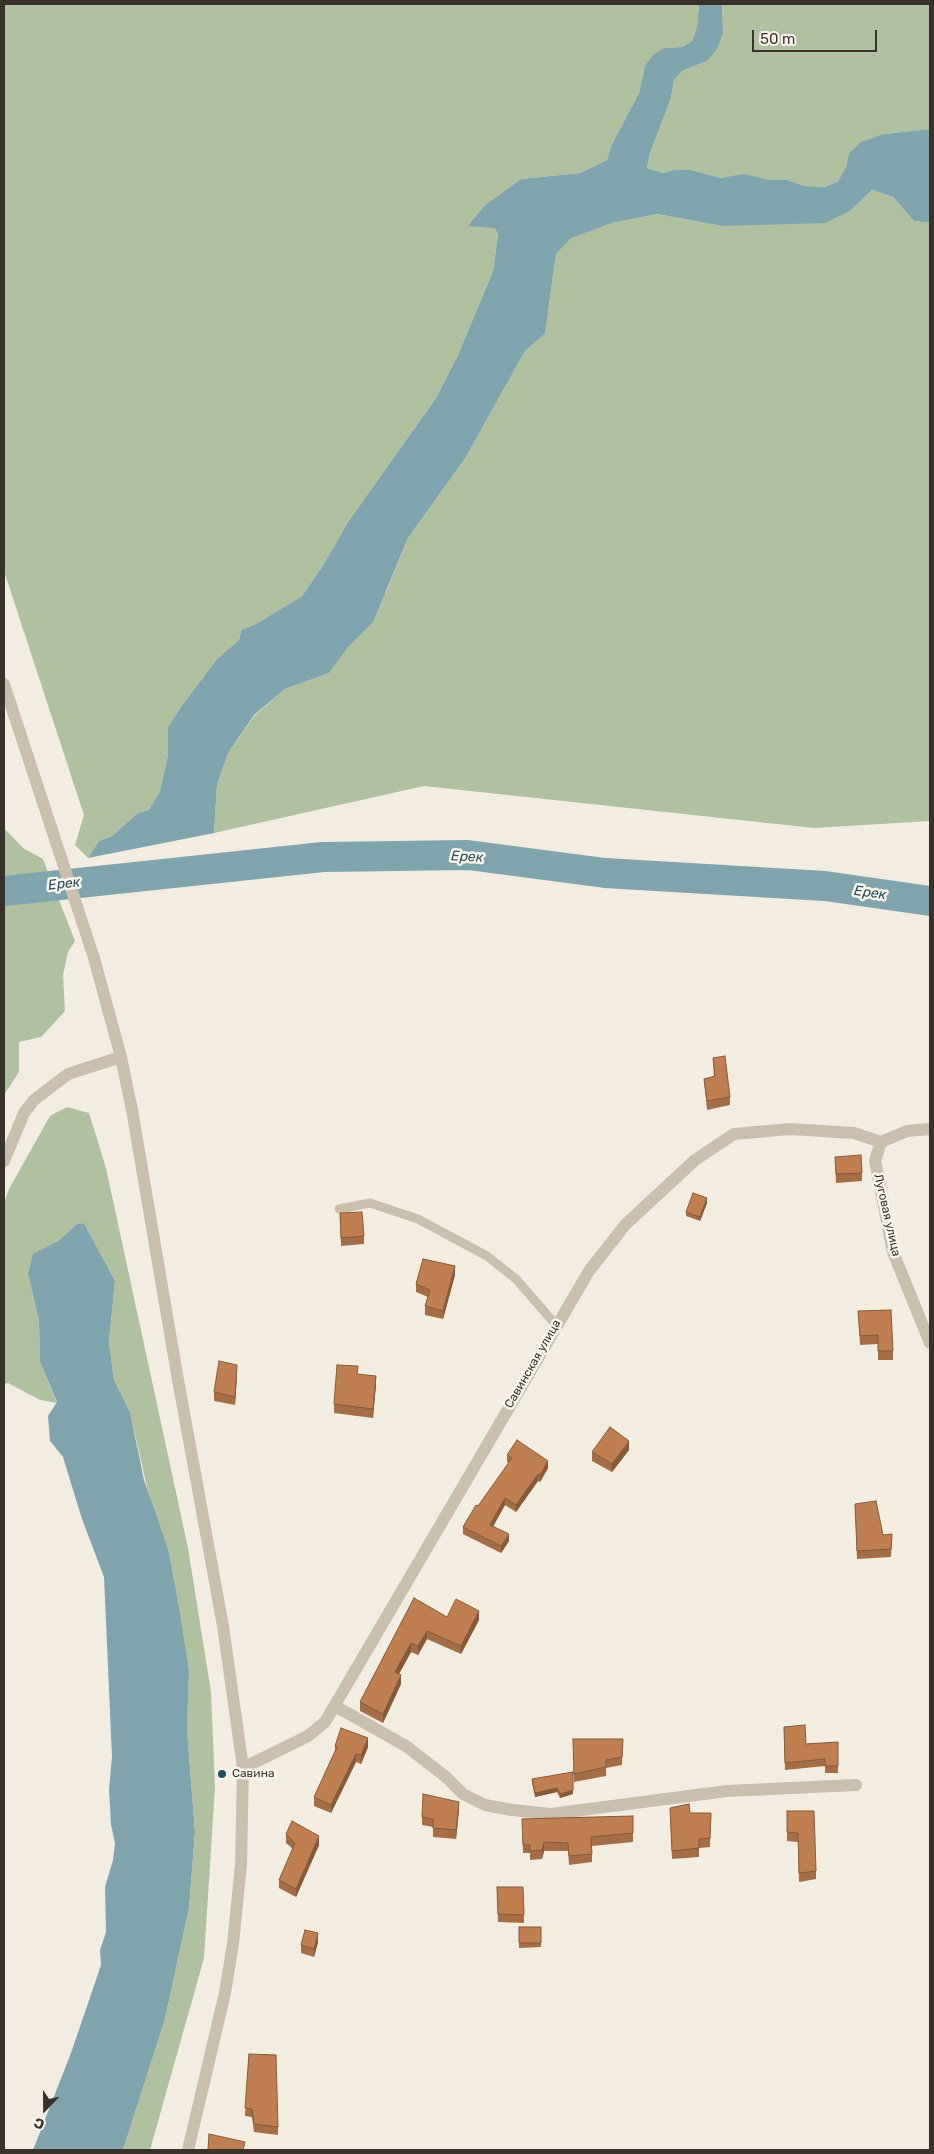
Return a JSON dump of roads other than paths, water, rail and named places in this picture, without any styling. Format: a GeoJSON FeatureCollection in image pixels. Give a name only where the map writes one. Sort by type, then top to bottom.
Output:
{"type":"FeatureCollection","features":[{"type":"Feature","properties":{"kind":"street"},"geometry":{"type":"LineString","coordinates":[[4,684],[51,832],[94,958],[121,1057],[132,1110],[222,1626],[243,1768],[241,1864],[226,1993],[188,2150]]}},
{"type":"Feature","properties":{"kind":"street"},"geometry":{"type":"LineString","coordinates":[[4,1161],[24,1113],[34,1100],[68,1074],[121,1057]]}},
{"type":"Feature","properties":{"kind":"street","name":"Савинская улица"},"geometry":{"type":"LineString","coordinates":[[243,1768],[308,1736],[325,1722],[556,1325],[589,1271],[626,1225],[695,1160],[734,1134],[790,1129],[854,1133],[881,1142]]}},
{"type":"Feature","properties":{"kind":"street"},"geometry":{"type":"LineString","coordinates":[[881,1142],[907,1131],[930,1129]]}},
{"type":"Feature","properties":{"kind":"street","name":"Луговая улица"},"geometry":{"type":"LineString","coordinates":[[881,1142],[874,1161],[893,1252],[930,1343]]}},
{"type":"Feature","properties":{"kind":"street"},"geometry":{"type":"LineString","coordinates":[[335,1706],[406,1746],[446,1777],[463,1794],[485,1805],[512,1810],[551,1814],[727,1791],[856,1785]]}},
{"type":"Feature","properties":{"kind":"lane"},"geometry":{"type":"LineString","coordinates":[[339,1209],[370,1203],[427,1223],[487,1256],[516,1279],[556,1325]]}},
{"type":"Feature","properties":{"kind":"water"},"geometry":{"type":"Polygon","coordinates":[[[699,4],[722,4],[723,33],[717,49],[707,61],[682,71],[674,80],[671,98],[650,153],[647,168],[663,173],[674,170],[691,170],[721,178],[744,174],[769,180],[787,180],[805,186],[825,187],[838,181],[846,167],[849,153],[861,142],[884,134],[930,129],[930,223],[914,221],[893,197],[872,190],[850,211],[825,223],[722,226],[657,214],[612,223],[571,238],[556,254],[545,334],[525,351],[466,457],[408,538],[373,622],[348,647],[329,673],[285,689],[254,715],[228,753],[217,785],[214,833],[88,858],[99,841],[112,836],[138,813],[149,810],[160,791],[168,755],[168,727],[180,708],[217,659],[239,640],[241,630],[256,624],[302,596],[324,564],[348,522],[436,398],[458,355],[493,271],[498,234],[495,228],[468,226],[485,205],[521,179],[580,173],[607,160],[611,146],[639,93],[645,66],[653,55],[664,48],[682,47],[692,41],[697,27],[699,4]]]}},
{"type":"Feature","properties":{"kind":"water"},"geometry":{"type":"Polygon","coordinates":[[[84,1223],[115,1281],[109,1342],[114,1380],[130,1412],[144,1480],[168,1549],[180,1613],[189,1672],[187,1730],[195,1832],[189,1908],[165,2019],[123,2150],[33,2150],[71,2053],[101,1965],[100,1950],[106,1932],[105,1887],[113,1860],[115,1843],[111,1825],[109,1789],[112,1757],[104,1577],[82,1519],[63,1457],[50,1441],[48,1416],[57,1402],[40,1362],[39,1321],[28,1273],[33,1254],[58,1241],[77,1224],[84,1223]]]}},
{"type":"Feature","properties":{"kind":"waterway","name":"Ерек"},"geometry":{"type":"LineString","coordinates":[[4,891],[323,857],[468,855],[605,873],[825,886],[930,901]]}},
{"type":"Feature","properties":{"kind":"place","name":"Савина"},"geometry":{"type":"Point","coordinates":[222,1774]}}]}
